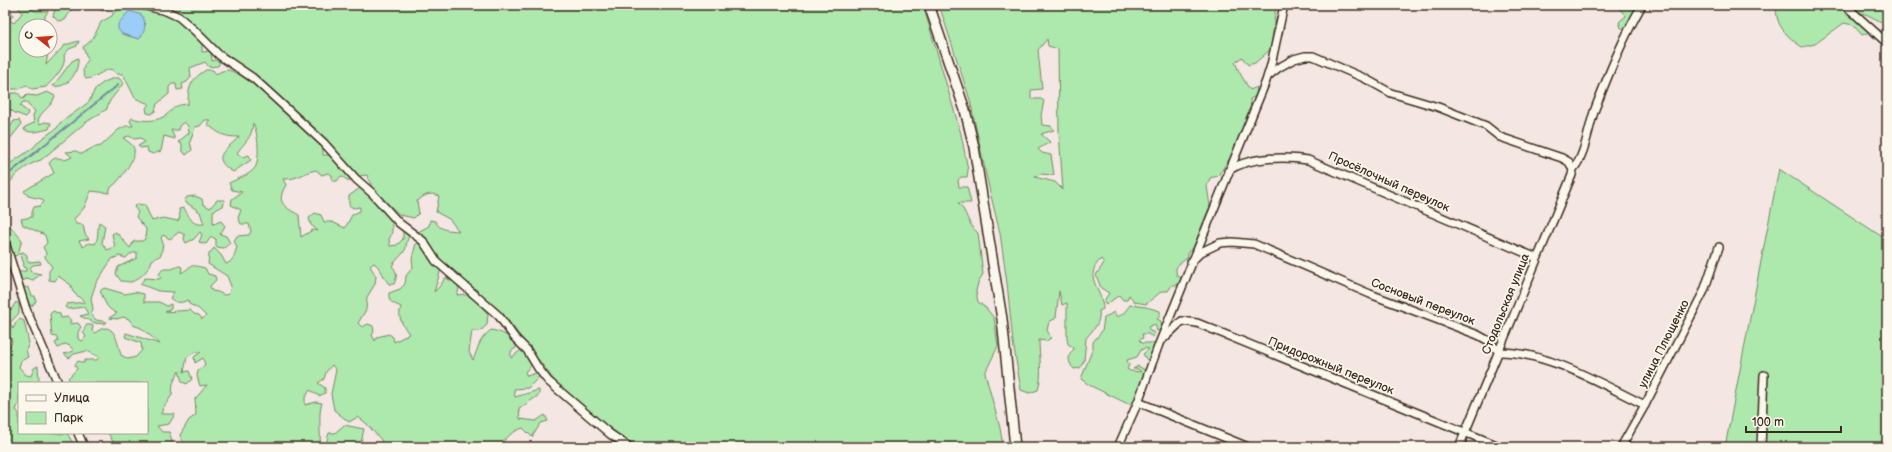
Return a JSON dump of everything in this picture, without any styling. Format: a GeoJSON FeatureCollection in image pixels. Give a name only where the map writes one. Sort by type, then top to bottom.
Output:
{"type":"FeatureCollection","features":[{"type":"Feature","properties":{"kind":"street"},"geometry":{"type":"LineString","coordinates":[[142,5],[166,11],[188,24],[212,49],[253,78],[313,132],[399,223],[423,241],[436,261],[500,316],[514,337],[527,350],[548,381],[626,446]]}},
{"type":"Feature","properties":{"kind":"street"},"geometry":{"type":"LineString","coordinates":[[929,5],[965,110],[974,148],[1002,319],[1015,447]]}},
{"type":"Feature","properties":{"kind":"street"},"geometry":{"type":"LineString","coordinates":[[1118,447],[1138,402],[1159,344],[1227,172],[1266,80],[1271,65],[1284,5]]}},
{"type":"Feature","properties":{"kind":"street","name":"Стодольская улица"},"geometry":{"type":"LineString","coordinates":[[1459,447],[1572,175],[1573,169],[1578,164],[1602,93],[1627,33],[1642,5]]}},
{"type":"Feature","properties":{"kind":"street"},"geometry":{"type":"LineString","coordinates":[[1845,5],[1887,43]]}},
{"type":"Feature","properties":{"kind":"street"},"geometry":{"type":"LineString","coordinates":[[1266,80],[1270,73],[1294,59],[1305,56],[1320,58],[1364,78],[1391,93],[1438,107],[1486,126],[1500,137],[1562,158],[1569,162],[1573,169]]}},
{"type":"Feature","properties":{"kind":"street","name":"Просёлочный переулок"},"geometry":{"type":"LineString","coordinates":[[1227,172],[1236,166],[1248,162],[1283,158],[1308,160],[1537,258]]}},
{"type":"Feature","properties":{"kind":"street"},"geometry":{"type":"LineString","coordinates":[[5,242],[24,303],[58,382]]}},
{"type":"Feature","properties":{"kind":"street","name":"Сосновый переулок"},"geometry":{"type":"LineString","coordinates":[[1191,262],[1201,252],[1220,244],[1232,242],[1254,244],[1370,294],[1478,335],[1489,341],[1498,352]]}},
{"type":"Feature","properties":{"kind":"street","name":"улица Плющенко"},"geometry":{"type":"LineString","coordinates":[[1621,447],[1645,405],[1704,291],[1719,247]]}},
{"type":"Feature","properties":{"kind":"street","name":"Придорожный переулок"},"geometry":{"type":"LineString","coordinates":[[1159,344],[1182,321],[1190,321],[1501,447]]}},
{"type":"Feature","properties":{"kind":"street"},"geometry":{"type":"LineString","coordinates":[[1498,352],[1523,354],[1573,370],[1645,405]]}},
{"type":"Feature","properties":{"kind":"street"},"geometry":{"type":"LineString","coordinates":[[1761,447],[1764,375]]}},
{"type":"Feature","properties":{"kind":"street"},"geometry":{"type":"LineString","coordinates":[[1138,402],[1248,447]]}},
{"type":"Feature","properties":{"kind":"street"},"geometry":{"type":"LineString","coordinates":[[78,434],[84,447]]}},
{"type":"Feature","properties":{"kind":"green space"},"geometry":{"type":"Polygon","coordinates":[[[17,5],[24,5],[35,11],[48,11],[45,18],[18,18],[22,13],[17,5]]]}},
{"type":"Feature","properties":{"kind":"green space"},"geometry":{"type":"Polygon","coordinates":[[[49,5],[58,5],[58,9],[62,10],[66,5],[74,5],[65,20],[58,21],[58,18],[53,16],[55,9],[49,5]]]}},
{"type":"Feature","properties":{"kind":"green space"},"geometry":{"type":"Polygon","coordinates":[[[100,5],[136,5],[142,8],[162,10],[184,24],[202,41],[202,52],[211,51],[212,61],[215,60],[220,62],[218,66],[209,67],[205,62],[190,68],[191,77],[187,82],[182,84],[183,89],[177,90],[176,84],[172,84],[169,87],[169,94],[157,104],[155,111],[151,114],[147,113],[146,108],[149,104],[135,98],[123,74],[117,74],[111,69],[90,78],[86,79],[84,76],[83,69],[88,60],[83,47],[92,39],[101,22],[112,16],[113,13],[118,10],[110,8],[103,11],[96,7],[100,5]],[[146,23],[122,34],[139,39],[146,23]]]}},
{"type":"Feature","properties":{"kind":"green space"},"geometry":{"type":"Polygon","coordinates":[[[149,5],[923,5],[961,134],[968,170],[967,177],[961,177],[958,180],[959,187],[967,187],[971,203],[958,203],[964,210],[971,225],[978,233],[983,274],[976,291],[978,302],[986,308],[994,318],[998,346],[985,373],[1000,428],[1003,447],[640,447],[626,440],[571,398],[554,380],[503,314],[444,263],[418,232],[429,226],[430,220],[435,221],[439,227],[459,231],[449,219],[436,212],[439,196],[432,194],[427,195],[417,201],[419,213],[414,218],[400,215],[373,190],[367,175],[359,176],[324,139],[205,38],[192,22],[163,6],[155,7],[149,5]]]}},
{"type":"Feature","properties":{"kind":"green space"},"geometry":{"type":"Polygon","coordinates":[[[935,5],[1276,5],[1271,49],[1255,63],[1248,65],[1242,57],[1235,62],[1250,90],[1257,87],[1256,96],[1250,99],[1251,108],[1232,155],[1218,176],[1210,178],[1207,186],[1210,206],[1193,248],[1188,252],[1188,257],[1178,265],[1176,269],[1177,276],[1182,278],[1177,285],[1172,285],[1168,291],[1162,291],[1146,304],[1135,302],[1129,295],[1127,300],[1123,300],[1119,295],[1106,305],[1104,301],[1109,293],[1101,288],[1096,275],[1104,263],[1101,259],[1093,272],[1093,278],[1103,309],[1099,311],[1098,323],[1086,338],[1084,361],[1080,368],[1074,369],[1070,364],[1069,356],[1074,349],[1068,344],[1067,339],[1067,303],[1062,305],[1059,291],[1056,318],[1049,322],[1047,330],[1051,338],[1046,341],[1039,340],[1041,372],[1038,390],[1029,393],[1021,390],[1013,342],[1000,233],[970,100],[941,11],[935,5]],[[1047,39],[1038,50],[1042,89],[1031,90],[1031,99],[1041,99],[1044,101],[1041,115],[1042,125],[1051,126],[1054,130],[1041,134],[1050,142],[1038,149],[1042,153],[1051,155],[1054,175],[1040,174],[1035,177],[1055,182],[1063,190],[1059,132],[1058,49],[1048,46],[1047,39]]]}},
{"type":"Feature","properties":{"kind":"green space"},"geometry":{"type":"Polygon","coordinates":[[[1616,5],[1639,5],[1625,28],[1621,28],[1619,22],[1626,16],[1616,5]]]}},
{"type":"Feature","properties":{"kind":"green space"},"geometry":{"type":"Polygon","coordinates":[[[1777,5],[1843,5],[1847,15],[1861,23],[1870,32],[1862,35],[1853,25],[1844,23],[1815,44],[1802,47],[1787,35],[1779,24],[1776,12],[1777,5]]]}},
{"type":"Feature","properties":{"kind":"green space"},"geometry":{"type":"Polygon","coordinates":[[[1844,5],[1887,5],[1887,25],[1868,15],[1852,10],[1844,5]]]}},
{"type":"Feature","properties":{"kind":"green space"},"geometry":{"type":"Polygon","coordinates":[[[5,10],[11,10],[13,16],[9,20],[14,23],[18,18],[18,58],[47,58],[46,65],[53,58],[58,58],[58,52],[65,45],[79,41],[77,46],[69,49],[64,55],[64,64],[62,68],[46,87],[32,89],[26,85],[19,89],[5,89],[5,10]]]}},
{"type":"Feature","properties":{"kind":"green space"},"geometry":{"type":"Polygon","coordinates":[[[78,58],[77,69],[72,78],[63,85],[53,86],[72,61],[78,58]]]}},
{"type":"Feature","properties":{"kind":"green space"},"geometry":{"type":"Polygon","coordinates":[[[206,70],[213,70],[216,74],[229,70],[240,75],[263,91],[320,144],[323,149],[323,155],[331,155],[350,177],[349,181],[341,176],[337,181],[332,181],[332,175],[328,173],[322,175],[316,170],[294,178],[283,179],[286,185],[281,196],[283,204],[299,215],[301,237],[313,230],[318,231],[311,225],[309,218],[315,213],[321,215],[324,222],[332,222],[345,228],[352,215],[360,211],[360,207],[353,208],[349,205],[349,196],[360,188],[376,201],[390,217],[392,228],[389,239],[390,246],[397,245],[403,239],[403,230],[410,235],[405,250],[392,266],[396,275],[394,284],[389,284],[374,263],[370,266],[376,276],[375,284],[367,297],[366,310],[358,323],[362,327],[368,324],[373,326],[374,332],[372,335],[375,341],[377,337],[389,334],[393,337],[394,342],[409,334],[400,318],[401,307],[390,301],[389,293],[400,289],[405,284],[406,276],[413,267],[412,259],[416,243],[423,245],[441,269],[434,292],[445,278],[456,282],[459,289],[457,295],[467,295],[471,297],[488,314],[487,325],[480,331],[472,331],[469,352],[473,360],[479,344],[491,330],[509,337],[517,345],[516,348],[511,351],[511,358],[522,349],[527,355],[531,365],[525,372],[527,376],[536,373],[540,376],[528,388],[514,389],[515,397],[539,390],[539,395],[519,409],[520,419],[536,421],[545,415],[548,421],[541,423],[532,437],[523,428],[507,437],[503,442],[507,447],[378,447],[382,441],[366,423],[358,417],[349,422],[334,410],[331,394],[336,370],[332,365],[326,372],[324,379],[318,383],[325,388],[325,393],[319,396],[310,390],[305,398],[305,405],[316,402],[322,403],[320,418],[320,445],[313,447],[306,444],[299,447],[185,447],[180,435],[189,420],[196,415],[195,399],[207,385],[200,386],[197,376],[198,370],[205,365],[203,358],[195,363],[194,357],[201,352],[195,352],[187,357],[184,372],[189,371],[192,379],[187,384],[182,382],[179,371],[173,383],[172,395],[163,408],[161,414],[175,414],[169,424],[157,426],[162,432],[169,432],[172,447],[116,447],[109,434],[148,434],[148,382],[71,382],[68,378],[77,369],[75,365],[78,361],[84,363],[85,360],[97,360],[99,357],[87,351],[74,354],[69,358],[64,354],[74,351],[70,346],[65,344],[58,348],[55,343],[58,341],[57,337],[52,336],[50,314],[53,311],[60,314],[61,318],[68,317],[71,321],[69,324],[78,323],[81,327],[78,332],[78,339],[82,341],[86,337],[83,332],[86,325],[93,325],[92,331],[95,333],[101,329],[107,328],[111,330],[116,338],[121,355],[128,359],[136,357],[142,350],[141,343],[125,337],[126,333],[160,344],[141,328],[133,325],[129,319],[123,317],[117,319],[109,318],[117,313],[110,309],[106,304],[100,291],[104,288],[125,294],[135,292],[144,294],[144,302],[159,302],[167,306],[171,304],[171,309],[165,312],[190,310],[194,314],[199,315],[202,319],[206,316],[199,309],[189,304],[188,300],[176,302],[172,300],[170,298],[174,292],[158,291],[140,284],[145,278],[160,279],[161,277],[159,274],[163,269],[172,269],[179,266],[182,267],[181,273],[192,266],[196,266],[205,268],[208,274],[215,276],[216,280],[210,286],[212,291],[224,295],[229,294],[231,286],[227,276],[208,264],[209,254],[214,248],[221,255],[226,264],[229,263],[237,247],[234,241],[237,236],[249,235],[251,231],[249,224],[241,224],[238,218],[241,210],[231,205],[232,199],[242,192],[232,190],[229,183],[249,173],[256,165],[258,160],[258,146],[255,127],[253,123],[248,140],[237,153],[242,157],[249,155],[251,160],[233,172],[226,167],[221,158],[225,150],[239,137],[225,136],[219,133],[207,124],[210,120],[205,120],[200,126],[195,127],[190,142],[192,150],[186,155],[182,150],[182,144],[178,142],[189,133],[188,126],[184,122],[179,126],[179,130],[171,130],[175,139],[164,136],[161,151],[153,154],[148,152],[147,147],[141,148],[138,146],[145,142],[141,138],[134,139],[129,136],[123,138],[131,144],[134,149],[133,158],[130,164],[118,181],[111,187],[109,193],[91,191],[84,208],[74,219],[76,224],[83,225],[85,234],[89,239],[79,241],[83,247],[89,243],[95,244],[99,222],[105,226],[102,243],[107,250],[115,247],[112,234],[116,232],[130,248],[134,241],[142,241],[145,239],[146,229],[136,217],[138,212],[134,207],[137,204],[145,205],[152,221],[163,218],[178,221],[180,217],[179,209],[184,208],[196,224],[204,224],[200,212],[184,201],[187,197],[195,196],[202,199],[203,204],[210,208],[217,200],[225,200],[223,206],[213,211],[213,224],[221,221],[225,226],[220,234],[226,236],[230,243],[224,248],[216,247],[216,239],[211,237],[206,244],[199,242],[202,235],[200,232],[194,239],[186,243],[184,239],[185,235],[179,232],[170,239],[163,235],[161,238],[163,243],[161,255],[152,260],[147,270],[131,282],[121,281],[116,274],[118,267],[137,258],[137,252],[130,254],[126,258],[119,256],[112,259],[96,283],[91,298],[93,309],[91,314],[96,320],[107,322],[105,324],[95,323],[80,316],[88,314],[84,307],[68,309],[65,307],[67,304],[85,302],[73,292],[71,285],[58,276],[55,281],[49,280],[49,271],[52,267],[45,257],[46,253],[43,247],[47,243],[45,235],[23,225],[21,219],[32,217],[34,207],[40,206],[44,202],[42,199],[28,196],[24,191],[54,173],[49,163],[52,160],[58,158],[65,160],[72,157],[66,152],[76,151],[82,154],[92,148],[101,146],[118,130],[126,126],[133,126],[130,121],[132,118],[139,120],[156,120],[163,117],[179,105],[188,104],[191,84],[201,73],[206,70]]]}},
{"type":"Feature","properties":{"kind":"green space"},"geometry":{"type":"Polygon","coordinates":[[[114,78],[119,78],[123,83],[109,102],[107,109],[85,123],[41,160],[18,173],[5,187],[5,167],[33,148],[40,140],[57,128],[60,123],[89,102],[95,89],[104,82],[114,78]]]}},
{"type":"Feature","properties":{"kind":"green space"},"geometry":{"type":"Polygon","coordinates":[[[47,92],[55,96],[51,104],[42,113],[38,120],[40,124],[45,122],[51,123],[49,129],[33,132],[24,130],[25,127],[34,123],[33,116],[35,111],[28,105],[27,102],[23,102],[20,106],[28,112],[26,117],[15,113],[5,106],[5,93],[18,93],[23,99],[27,95],[37,96],[47,92]]]}},
{"type":"Feature","properties":{"kind":"green space"},"geometry":{"type":"Polygon","coordinates":[[[19,120],[21,125],[5,145],[5,132],[14,121],[19,120]]]}},
{"type":"Feature","properties":{"kind":"green space"},"geometry":{"type":"Polygon","coordinates":[[[1779,169],[1887,240],[1887,447],[1725,447],[1779,169]]]}},
{"type":"Feature","properties":{"kind":"green space"},"geometry":{"type":"Polygon","coordinates":[[[5,220],[22,240],[16,256],[13,255],[5,236],[5,220]]]}},
{"type":"Feature","properties":{"kind":"green space"},"geometry":{"type":"Polygon","coordinates":[[[23,252],[27,255],[27,260],[29,262],[40,261],[41,264],[33,265],[30,268],[31,272],[41,274],[33,280],[24,279],[22,282],[24,287],[29,288],[32,296],[35,296],[36,301],[32,306],[28,304],[19,283],[19,275],[21,271],[26,271],[26,268],[23,267],[24,264],[20,253],[23,252]]]}},
{"type":"Feature","properties":{"kind":"green space"},"geometry":{"type":"Polygon","coordinates":[[[16,302],[19,304],[19,313],[10,323],[13,329],[16,322],[20,319],[24,321],[29,343],[26,350],[28,357],[21,361],[19,367],[26,375],[31,376],[34,368],[38,366],[39,380],[42,382],[18,382],[18,405],[16,410],[18,412],[18,434],[68,434],[75,447],[5,447],[5,348],[10,347],[12,341],[10,337],[5,336],[5,305],[11,310],[16,302]]]}},
{"type":"Feature","properties":{"kind":"green space"},"geometry":{"type":"Polygon","coordinates":[[[1130,305],[1160,311],[1160,316],[1157,319],[1161,321],[1162,329],[1157,331],[1155,324],[1148,327],[1150,331],[1155,333],[1153,337],[1148,334],[1142,334],[1143,338],[1139,340],[1142,343],[1153,343],[1156,345],[1151,356],[1147,360],[1143,354],[1149,349],[1145,348],[1141,350],[1137,357],[1127,360],[1129,365],[1127,369],[1130,371],[1141,372],[1138,369],[1133,369],[1138,366],[1145,370],[1145,379],[1142,388],[1138,397],[1132,404],[1126,403],[1089,385],[1081,379],[1093,348],[1093,342],[1102,331],[1104,318],[1114,312],[1117,317],[1123,314],[1130,305]]]}},
{"type":"Feature","properties":{"kind":"green space"},"geometry":{"type":"Polygon","coordinates":[[[344,425],[364,429],[360,447],[325,447],[329,433],[335,433],[344,425]]]}},
{"type":"Feature","properties":{"kind":"water"},"geometry":{"type":"Polygon","coordinates":[[[129,11],[142,15],[145,24],[144,30],[139,39],[122,34],[118,29],[118,24],[129,11]]]}},
{"type":"Feature","properties":{"kind":"waterway"},"geometry":{"type":"LineString","coordinates":[[5,177],[118,85]]}}]}
